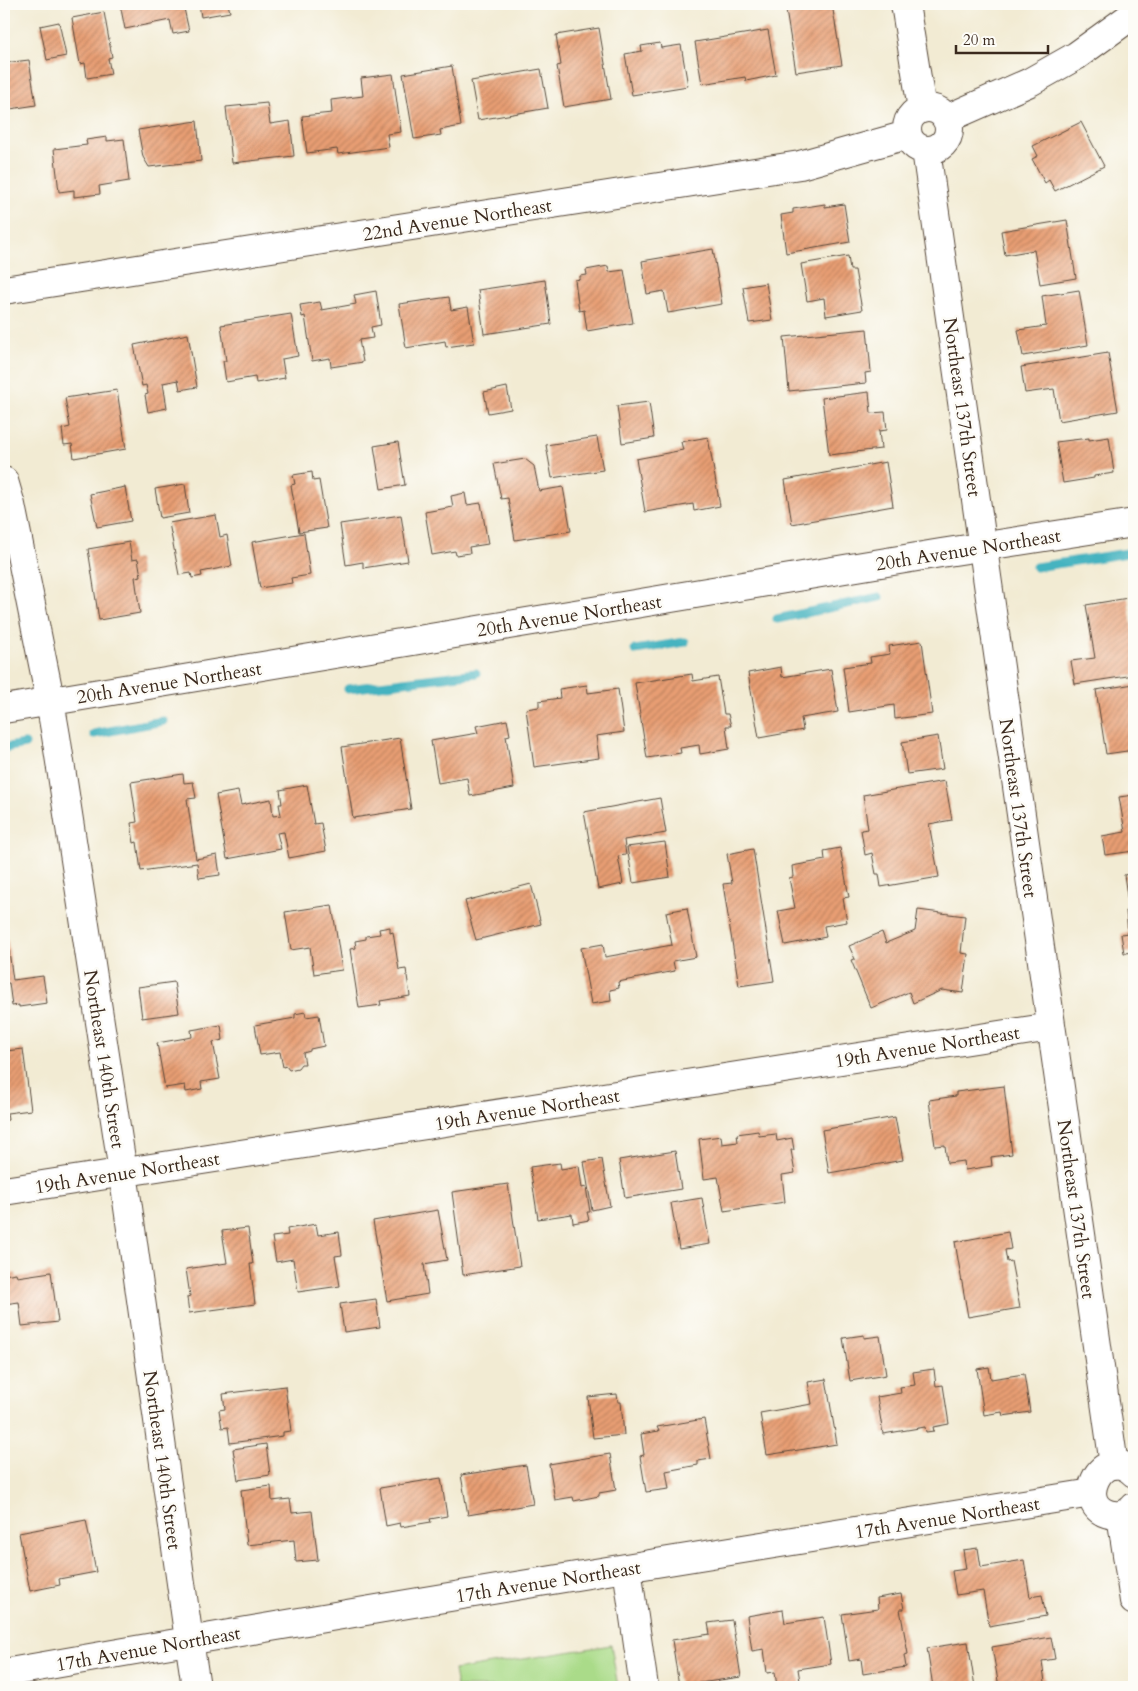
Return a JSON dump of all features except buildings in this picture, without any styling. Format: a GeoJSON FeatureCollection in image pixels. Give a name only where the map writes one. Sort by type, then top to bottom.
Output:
{"type":"FeatureCollection","features":[{"type":"Feature","properties":{"kind":"street"},"geometry":{"type":"LineString","coordinates":[[905,4],[934,114],[948,128],[945,141],[935,149],[917,142],[908,121],[912,114],[934,114],[1030,82],[1076,56],[1134,14]]}},
{"type":"Feature","properties":{"kind":"street","name":"22nd Avenue Northeast"},"geometry":{"type":"LineString","coordinates":[[4,290],[800,165],[917,142]]}},
{"type":"Feature","properties":{"kind":"street","name":"Northeast 137th Street"},"geometry":{"type":"LineString","coordinates":[[917,142],[982,547],[1051,1027],[1124,1469]]}},
{"type":"Feature","properties":{"kind":"street","name":"Northeast 140th Street"},"geometry":{"type":"LineString","coordinates":[[4,481],[11,505],[51,702],[123,1172],[196,1687]]}},
{"type":"Feature","properties":{"kind":"street","name":"20th Avenue Northeast"},"geometry":{"type":"LineString","coordinates":[[4,710],[1134,523]]}},
{"type":"Feature","properties":{"kind":"street","name":"19th Avenue Northeast"},"geometry":{"type":"LineString","coordinates":[[4,1191],[1051,1027]]}},
{"type":"Feature","properties":{"kind":"street"},"geometry":{"type":"LineString","coordinates":[[1124,1469],[1106,1468],[1099,1473],[1094,1480],[1092,1493],[1096,1504],[1102,1511],[1109,1514],[1128,1511],[1134,1601]]}},
{"type":"Feature","properties":{"kind":"street","name":"17th Avenue Northeast"},"geometry":{"type":"LineString","coordinates":[[4,1673],[188,1640],[1092,1493]]}},
{"type":"Feature","properties":{"kind":"street"},"geometry":{"type":"LineString","coordinates":[[627,1568],[644,1687]]}},
{"type":"Feature","properties":{"kind":"green space"},"geometry":{"type":"Polygon","coordinates":[[[611,1645],[618,1687],[457,1687],[454,1670],[611,1645]]]}},
{"type":"Feature","properties":{"kind":"waterway"},"geometry":{"type":"LineString","coordinates":[[1036,567],[1134,552]]}},
{"type":"Feature","properties":{"kind":"waterway"},"geometry":{"type":"LineString","coordinates":[[777,619],[879,597]]}},
{"type":"Feature","properties":{"kind":"waterway"},"geometry":{"type":"LineString","coordinates":[[635,650],[685,642]]}},
{"type":"Feature","properties":{"kind":"waterway"},"geometry":{"type":"LineString","coordinates":[[348,689],[476,673]]}},
{"type":"Feature","properties":{"kind":"waterway"},"geometry":{"type":"LineString","coordinates":[[94,734],[163,721]]}},
{"type":"Feature","properties":{"kind":"waterway"},"geometry":{"type":"LineString","coordinates":[[4,748],[25,744]]}}]}
